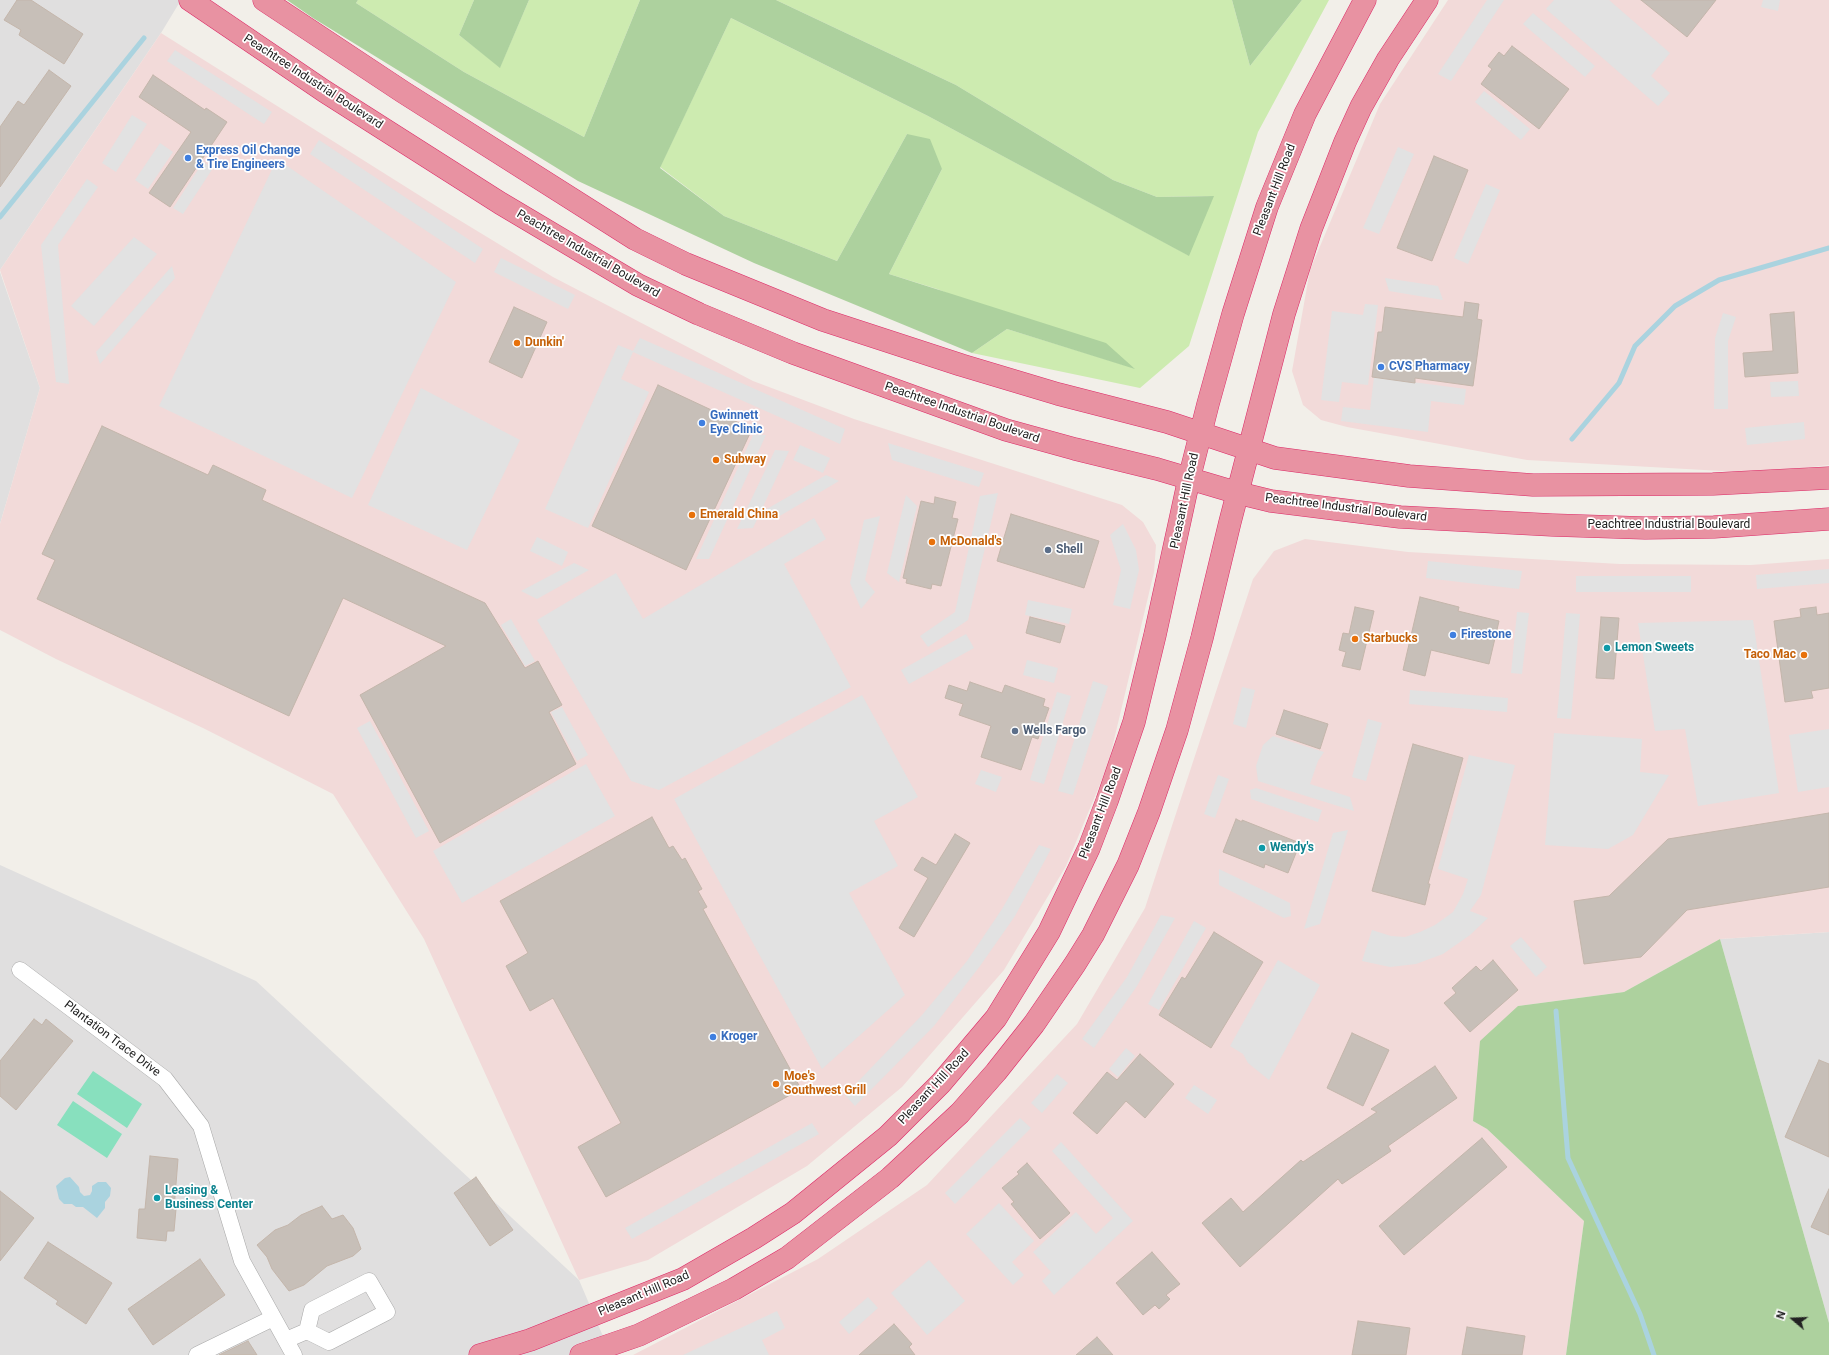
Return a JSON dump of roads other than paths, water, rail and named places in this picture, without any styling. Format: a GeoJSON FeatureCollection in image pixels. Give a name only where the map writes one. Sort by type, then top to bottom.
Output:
{"type":"FeatureCollection","features":[{"type":"Feature","properties":{"kind":"highway","name":"Peachtree Industrial Boulevard"},"geometry":{"type":"LineString","coordinates":[[190,0],[324,90],[500,203],[645,288],[699,314],[793,353],[959,414],[1043,441],[1157,469],[1238,493],[1286,503],[1400,517],[1645,528],[1714,527],[1829,519]]}},
{"type":"Feature","properties":{"kind":"highway"},"geometry":{"type":"LineString","coordinates":[[264,0],[404,92],[635,240],[686,264],[823,320],[961,365],[1058,394],[1167,422],[1275,458],[1409,476],[1533,485],[1713,484],[1829,478]]}},
{"type":"Feature","properties":{"kind":"highway","name":"Pleasant Hill Road"},"geometry":{"type":"LineString","coordinates":[[480,1355],[530,1340],[683,1279],[793,1214],[888,1136],[941,1083],[996,1018],[1049,932],[1089,848],[1107,801],[1134,722],[1200,434],[1233,314],[1267,207],[1305,114],[1365,0]]}},
{"type":"Feature","properties":{"kind":"highway"},"geometry":{"type":"LineString","coordinates":[[581,1355],[646,1332],[734,1289],[787,1258],[890,1178],[960,1113],[1034,1024],[1093,935],[1128,865],[1149,812],[1179,722],[1202,638],[1284,314],[1311,229],[1326,190],[1362,107],[1388,59],[1427,0]]}},
{"type":"Feature","properties":{"kind":"street","name":"Plantation Trace Drive"},"geometry":{"type":"LineString","coordinates":[[20,970],[165,1079],[201,1126],[242,1261],[294,1355]]}},
{"type":"Feature","properties":{"kind":"street"},"geometry":{"type":"LineString","coordinates":[[286,1340],[307,1331],[329,1342],[387,1312],[369,1281],[312,1310],[307,1331]]}},
{"type":"Feature","properties":{"kind":"street"},"geometry":{"type":"LineString","coordinates":[[197,1355],[214,1351],[273,1318]]}},
{"type":"Feature","properties":{"kind":"water"},"geometry":{"type":"Polygon","coordinates":[[[70,1177],[79,1187],[80,1192],[84,1196],[90,1195],[92,1186],[98,1182],[106,1182],[111,1188],[110,1196],[105,1202],[105,1208],[97,1218],[83,1207],[76,1207],[72,1204],[64,1204],[59,1199],[56,1186],[65,1178],[70,1177]]]}},
{"type":"Feature","properties":{"kind":"waterway"},"geometry":{"type":"LineString","coordinates":[[0,217],[144,38]]}},
{"type":"Feature","properties":{"kind":"waterway"},"geometry":{"type":"LineString","coordinates":[[1572,439],[1619,383],[1635,346],[1675,306],[1719,280],[1829,248]]}},
{"type":"Feature","properties":{"kind":"waterway"},"geometry":{"type":"LineString","coordinates":[[1556,1011],[1568,1158],[1640,1314],[1654,1355]]}},
{"type":"Feature","properties":{"kind":"place","name":"Express Oil Change & Tire Engineers"},"geometry":{"type":"Point","coordinates":[188,158]}},
{"type":"Feature","properties":{"kind":"place","name":"Dunkin'"},"geometry":{"type":"Point","coordinates":[517,343]}},
{"type":"Feature","properties":{"kind":"place","name":"CVS Pharmacy"},"geometry":{"type":"Point","coordinates":[1381,367]}},
{"type":"Feature","properties":{"kind":"place","name":"Gwinnett Eye Clinic"},"geometry":{"type":"Point","coordinates":[702,423]}},
{"type":"Feature","properties":{"kind":"place","name":"Subway"},"geometry":{"type":"Point","coordinates":[716,460]}},
{"type":"Feature","properties":{"kind":"place","name":"Emerald China"},"geometry":{"type":"Point","coordinates":[692,515]}},
{"type":"Feature","properties":{"kind":"place","name":"McDonald's"},"geometry":{"type":"Point","coordinates":[932,542]}},
{"type":"Feature","properties":{"kind":"place","name":"Shell"},"geometry":{"type":"Point","coordinates":[1048,550]}},
{"type":"Feature","properties":{"kind":"place","name":"Firestone"},"geometry":{"type":"Point","coordinates":[1453,635]}},
{"type":"Feature","properties":{"kind":"place","name":"Starbucks"},"geometry":{"type":"Point","coordinates":[1355,639]}},
{"type":"Feature","properties":{"kind":"place","name":"Lemon Sweets"},"geometry":{"type":"Point","coordinates":[1607,648]}},
{"type":"Feature","properties":{"kind":"place","name":"Taco Mac"},"geometry":{"type":"Point","coordinates":[1804,655]}},
{"type":"Feature","properties":{"kind":"place","name":"Wells Fargo"},"geometry":{"type":"Point","coordinates":[1015,731]}},
{"type":"Feature","properties":{"kind":"place","name":"Wendy's"},"geometry":{"type":"Point","coordinates":[1262,848]}},
{"type":"Feature","properties":{"kind":"place","name":"Kroger"},"geometry":{"type":"Point","coordinates":[713,1037]}},
{"type":"Feature","properties":{"kind":"place","name":"Moe's Southwest Grill"},"geometry":{"type":"Point","coordinates":[776,1084]}},
{"type":"Feature","properties":{"kind":"place","name":"Leasing & Business Center"},"geometry":{"type":"Point","coordinates":[157,1198]}}]}
